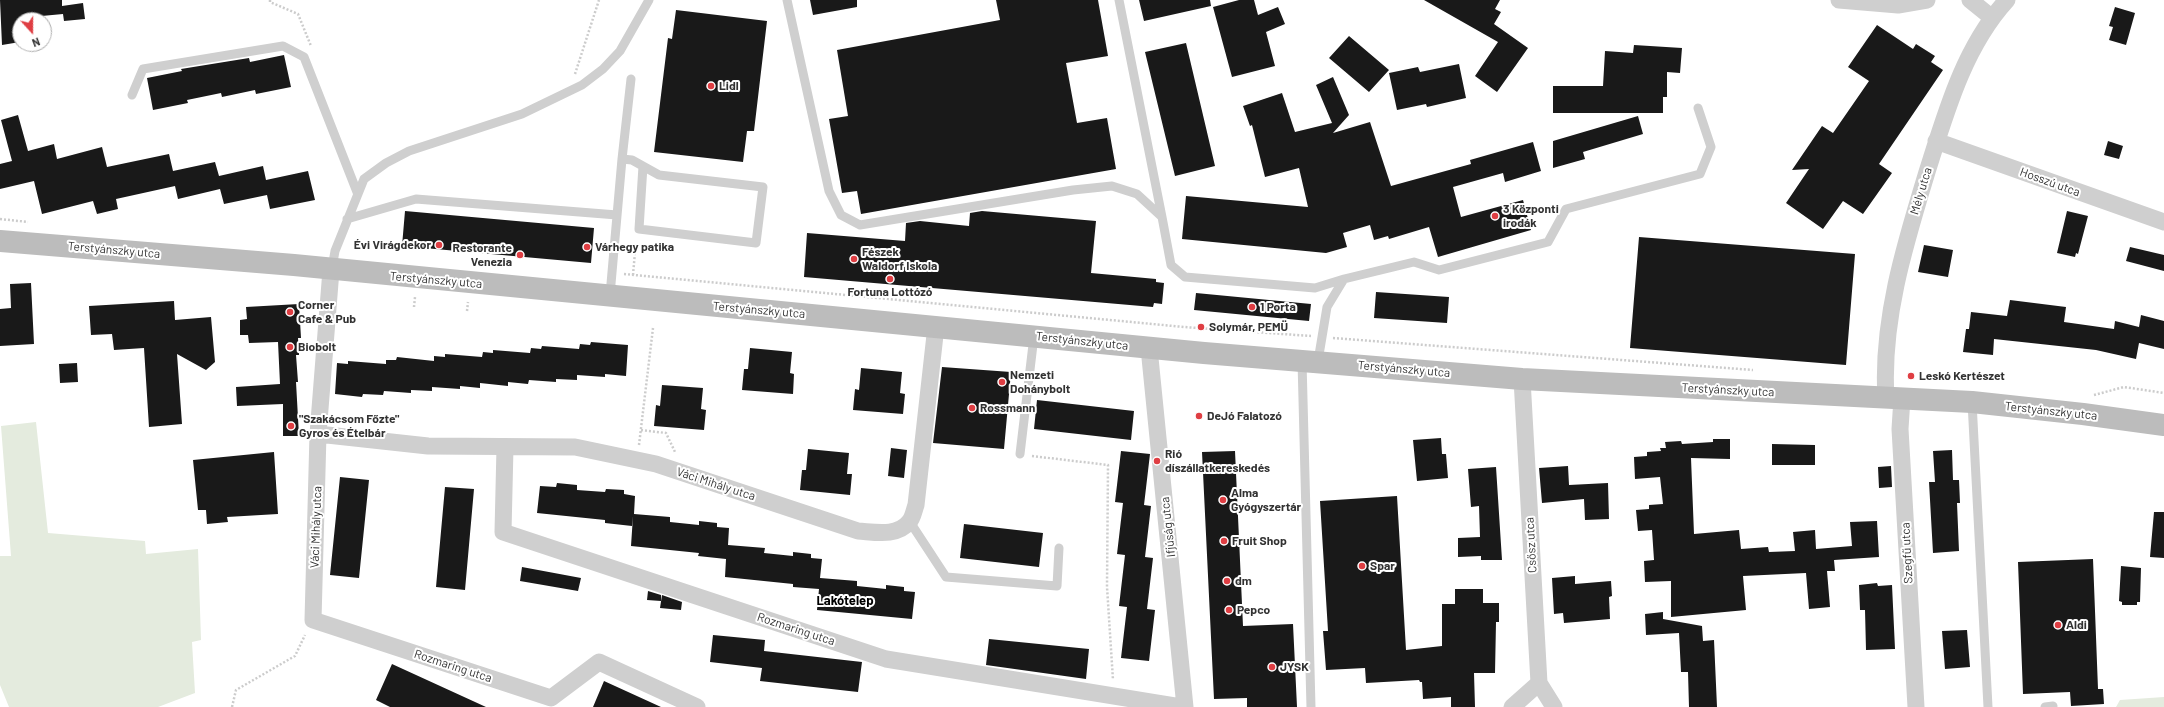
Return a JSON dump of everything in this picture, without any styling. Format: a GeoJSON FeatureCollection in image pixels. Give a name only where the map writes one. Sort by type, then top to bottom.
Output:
{"type":"FeatureCollection","features":[{"type":"Feature","properties":{"kind":"main road","name":"Terstyánszky utca"},"geometry":{"type":"LineString","coordinates":[[0,240],[936,326],[1149,348],[1522,379],[1972,402],[2083,414],[2164,425]]}},
{"type":"Feature","properties":{"kind":"street"},"geometry":{"type":"LineString","coordinates":[[1839,0],[1898,5],[1927,0]]}},
{"type":"Feature","properties":{"kind":"street"},"geometry":{"type":"LineString","coordinates":[[1970,0],[1991,17]]}},
{"type":"Feature","properties":{"kind":"street","name":"Mély utca"},"geometry":{"type":"LineString","coordinates":[[1894,398],[1885,380],[1890,324],[1902,254],[1936,142],[1958,78],[1991,17],[2007,0]]}},
{"type":"Feature","properties":{"kind":"street","name":"Hosszú utca"},"geometry":{"type":"LineString","coordinates":[[1936,142],[2164,222]]}},
{"type":"Feature","properties":{"kind":"street","name":"Váci Mihály utca"},"geometry":{"type":"LineString","coordinates":[[313,620],[318,434],[331,270]]}},
{"type":"Feature","properties":{"kind":"street"},"geometry":{"type":"LineString","coordinates":[[910,522],[916,505],[936,326]]}},
{"type":"Feature","properties":{"kind":"street","name":"Ifjúság utca"},"geometry":{"type":"LineString","coordinates":[[1149,348],[1185,707]]}},
{"type":"Feature","properties":{"kind":"street","name":"Csősz utca"},"geometry":{"type":"LineString","coordinates":[[1522,379],[1539,683],[1554,707]]}},
{"type":"Feature","properties":{"kind":"street","name":"Szegfű utca"},"geometry":{"type":"LineString","coordinates":[[1894,398],[1900,429],[1916,707]]}},
{"type":"Feature","properties":{"kind":"street","name":"Váci Mihály utca"},"geometry":{"type":"LineString","coordinates":[[318,434],[428,446],[575,447],[656,464],[858,531],[882,533],[900,530],[910,522]]}},
{"type":"Feature","properties":{"kind":"street","name":"Rozmaring utca"},"geometry":{"type":"LineString","coordinates":[[505,447],[503,532],[886,659],[1181,707]]}},
{"type":"Feature","properties":{"kind":"street","name":"Rozmaring utca"},"geometry":{"type":"LineString","coordinates":[[313,620],[551,698],[599,662],[698,707]]}},
{"type":"Feature","properties":{"kind":"street"},"geometry":{"type":"LineString","coordinates":[[1512,707],[1539,683]]}},
{"type":"Feature","properties":{"kind":"lane"},"geometry":{"type":"LineString","coordinates":[[331,270],[334,254],[357,192],[364,179],[386,163],[409,151],[522,114],[574,89],[603,69],[620,51],[649,0]]}},
{"type":"Feature","properties":{"kind":"lane"},"geometry":{"type":"LineString","coordinates":[[787,0],[829,191],[841,215],[860,225],[1073,190],[1112,186],[1137,194],[1162,217]]}},
{"type":"Feature","properties":{"kind":"lane"},"geometry":{"type":"LineString","coordinates":[[1119,0],[1171,265],[1185,277],[1315,288],[1344,279],[1414,262],[1439,270],[1548,242],[1566,209],[1700,174],[1710,147],[1698,108]]}},
{"type":"Feature","properties":{"kind":"lane"},"geometry":{"type":"LineString","coordinates":[[132,96],[143,69],[283,46],[304,56],[357,192]]}},
{"type":"Feature","properties":{"kind":"lane"},"geometry":{"type":"LineString","coordinates":[[610,297],[622,159],[631,79]]}},
{"type":"Feature","properties":{"kind":"lane"},"geometry":{"type":"LineString","coordinates":[[622,159],[632,160],[643,166],[659,175],[763,187],[756,242],[639,229],[643,166]]}},
{"type":"Feature","properties":{"kind":"lane"},"geometry":{"type":"LineString","coordinates":[[347,219],[416,199],[617,215]]}},
{"type":"Feature","properties":{"kind":"lane"},"geometry":{"type":"LineString","coordinates":[[1311,707],[1310,361],[1321,337],[1327,307],[1344,279]]}},
{"type":"Feature","properties":{"kind":"lane"},"geometry":{"type":"LineString","coordinates":[[1020,454],[1034,336]]}},
{"type":"Feature","properties":{"kind":"lane"},"geometry":{"type":"LineString","coordinates":[[1972,402],[1988,707]]}},
{"type":"Feature","properties":{"kind":"lane"},"geometry":{"type":"LineString","coordinates":[[910,522],[946,577],[1057,586],[1060,548]]}},
{"type":"Feature","properties":{"kind":"path"},"geometry":{"type":"LineString","coordinates":[[574,89],[575,74],[600,0]]}},
{"type":"Feature","properties":{"kind":"path"},"geometry":{"type":"LineString","coordinates":[[633,275],[635,252]]}},
{"type":"Feature","properties":{"kind":"path"},"geometry":{"type":"LineString","coordinates":[[619,274],[1184,327],[1761,370]]}},
{"type":"Feature","properties":{"kind":"path"},"geometry":{"type":"LineString","coordinates":[[414,307],[415,297]]}},
{"type":"Feature","properties":{"kind":"path"},"geometry":{"type":"LineString","coordinates":[[466,312],[468,301]]}},
{"type":"Feature","properties":{"kind":"path"},"geometry":{"type":"LineString","coordinates":[[637,460],[653,328]]}},
{"type":"Feature","properties":{"kind":"path"},"geometry":{"type":"LineString","coordinates":[[2083,414],[2095,395],[2124,387],[2164,394]]}},
{"type":"Feature","properties":{"kind":"path"},"geometry":{"type":"LineString","coordinates":[[641,430],[666,433],[685,473]]}},
{"type":"Feature","properties":{"kind":"path"},"geometry":{"type":"LineString","coordinates":[[1020,454],[1108,465],[1107,587],[1115,696]]}},
{"type":"Feature","properties":{"kind":"path"},"geometry":{"type":"LineString","coordinates":[[232,707],[236,690],[295,656],[313,620]]}},
{"type":"Feature","properties":{"kind":"shaded area"},"geometry":{"type":"Polygon","coordinates":[[[36,422],[48,533],[145,541],[146,554],[198,549],[201,640],[192,642],[195,693],[158,707],[9,707],[0,685],[0,556],[11,556],[1,426],[36,422]]]}},
{"type":"Feature","properties":{"kind":"shaded area"},"geometry":{"type":"Polygon","coordinates":[[[2164,697],[2164,707],[2116,707],[2120,700],[2164,697]]]}},
{"type":"Feature","properties":{"kind":"building"},"geometry":{"type":"Polygon","coordinates":[[[0,0],[62,0],[62,6],[83,3],[85,19],[64,21],[63,14],[52,15],[52,12],[12,12],[12,43],[2,45],[0,0]]]}},
{"type":"Feature","properties":{"kind":"building"},"geometry":{"type":"Polygon","coordinates":[[[810,0],[857,0],[857,7],[813,15],[810,0]]]}},
{"type":"Feature","properties":{"kind":"building"},"geometry":{"type":"Polygon","coordinates":[[[996,0],[1098,0],[1108,56],[1066,63],[1077,123],[1107,118],[1116,169],[861,214],[857,191],[842,193],[829,119],[848,116],[837,50],[1000,20],[996,0]]]}},
{"type":"Feature","properties":{"kind":"building"},"geometry":{"type":"Polygon","coordinates":[[[1139,0],[1210,0],[1211,6],[1144,21],[1139,0]]]}},
{"type":"Feature","properties":{"kind":"building"},"geometry":{"type":"Polygon","coordinates":[[[1239,0],[1254,0],[1258,15],[1278,7],[1285,24],[1266,32],[1275,66],[1232,77],[1213,7],[1239,0]]]}},
{"type":"Feature","properties":{"kind":"building"},"geometry":{"type":"Polygon","coordinates":[[[1424,0],[1500,0],[1495,9],[1501,12],[1494,24],[1528,48],[1497,92],[1475,76],[1498,42],[1424,0]]]}},
{"type":"Feature","properties":{"kind":"building"},"geometry":{"type":"Polygon","coordinates":[[[2115,7],[2135,13],[2126,45],[2109,40],[2113,27],[2109,26],[2115,7]]]}},
{"type":"Feature","properties":{"kind":"building","name":"Lidl"},"geometry":{"type":"Polygon","coordinates":[[[676,10],[767,21],[754,131],[747,131],[743,162],[654,152],[668,38],[672,39],[676,10]]]}},
{"type":"Feature","properties":{"kind":"building"},"geometry":{"type":"Polygon","coordinates":[[[1877,25],[1913,49],[1916,44],[1935,56],[1931,62],[1943,70],[1879,164],[1892,173],[1863,214],[1843,201],[1823,229],[1786,203],[1809,169],[1792,170],[1822,126],[1833,133],[1869,81],[1848,67],[1877,25]]]}},
{"type":"Feature","properties":{"kind":"building"},"geometry":{"type":"Polygon","coordinates":[[[1349,36],[1389,70],[1369,92],[1329,58],[1349,36]]]}},
{"type":"Feature","properties":{"kind":"building"},"geometry":{"type":"Polygon","coordinates":[[[1186,43],[1215,166],[1175,176],[1145,52],[1186,43]]]}},
{"type":"Feature","properties":{"kind":"building"},"geometry":{"type":"Polygon","coordinates":[[[1634,45],[1682,48],[1680,73],[1667,72],[1667,97],[1663,97],[1663,113],[1553,113],[1553,86],[1603,86],[1605,51],[1633,53],[1634,45]]]}},
{"type":"Feature","properties":{"kind":"building"},"geometry":{"type":"Polygon","coordinates":[[[284,55],[291,87],[256,94],[255,90],[222,97],[221,93],[187,100],[188,103],[153,110],[147,78],[182,71],[181,69],[249,58],[250,62],[284,55]]]}},
{"type":"Feature","properties":{"kind":"building"},"geometry":{"type":"Polygon","coordinates":[[[1459,64],[1466,98],[1427,107],[1426,104],[1397,110],[1389,73],[1418,67],[1420,72],[1459,64]]]}},
{"type":"Feature","properties":{"kind":"building"},"geometry":{"type":"Polygon","coordinates":[[[1333,77],[1349,115],[1333,133],[1370,122],[1391,186],[1471,164],[1470,160],[1533,142],[1541,171],[1505,182],[1503,173],[1453,187],[1461,217],[1523,200],[1531,230],[1438,257],[1429,227],[1389,239],[1388,236],[1374,240],[1370,225],[1343,233],[1347,247],[1326,253],[1182,239],[1186,196],[1308,207],[1299,168],[1265,177],[1252,125],[1250,126],[1243,106],[1282,93],[1295,132],[1332,123],[1316,85],[1333,77]]]}},
{"type":"Feature","properties":{"kind":"building"},"geometry":{"type":"Polygon","coordinates":[[[18,115],[28,151],[54,144],[57,159],[102,147],[107,167],[169,154],[173,171],[215,162],[219,176],[263,166],[266,180],[308,171],[315,200],[270,209],[267,195],[224,204],[220,189],[178,199],[175,186],[116,199],[118,209],[97,214],[93,201],[42,214],[34,181],[0,189],[0,164],[12,161],[1,120],[18,115]]]}},
{"type":"Feature","properties":{"kind":"building"},"geometry":{"type":"Polygon","coordinates":[[[1638,116],[1643,134],[1583,152],[1585,159],[1553,168],[1553,141],[1638,116]]]}},
{"type":"Feature","properties":{"kind":"building"},"geometry":{"type":"Polygon","coordinates":[[[2108,141],[2123,146],[2119,159],[2104,155],[2108,141]]]}},
{"type":"Feature","properties":{"kind":"building"},"geometry":{"type":"Polygon","coordinates":[[[405,211],[594,228],[591,263],[402,246],[405,211]]]}},
{"type":"Feature","properties":{"kind":"building"},"geometry":{"type":"Polygon","coordinates":[[[982,211],[1096,221],[1091,273],[1156,279],[1156,282],[1164,283],[1162,304],[1154,303],[1153,307],[804,277],[807,233],[905,241],[906,223],[920,221],[969,226],[970,213],[982,211]]]}},
{"type":"Feature","properties":{"kind":"building"},"geometry":{"type":"Polygon","coordinates":[[[2067,211],[2088,216],[2078,254],[2076,253],[2075,257],[2057,253],[2067,211]]]}},
{"type":"Feature","properties":{"kind":"building"},"geometry":{"type":"Polygon","coordinates":[[[1639,237],[1855,254],[1846,365],[1630,348],[1639,237]]]}},
{"type":"Feature","properties":{"kind":"building"},"geometry":{"type":"Polygon","coordinates":[[[1924,245],[1953,250],[1948,277],[1918,272],[1924,245]]]}},
{"type":"Feature","properties":{"kind":"building"},"geometry":{"type":"Polygon","coordinates":[[[2130,247],[2164,255],[2164,271],[2126,261],[2130,247]]]}},
{"type":"Feature","properties":{"kind":"building"},"geometry":{"type":"Polygon","coordinates":[[[31,283],[34,344],[0,346],[0,309],[11,308],[10,284],[31,283]]]}},
{"type":"Feature","properties":{"kind":"building"},"geometry":{"type":"Polygon","coordinates":[[[1376,292],[1449,297],[1447,323],[1374,318],[1376,292]]]}},
{"type":"Feature","properties":{"kind":"building","name":"1 Porta"},"geometry":{"type":"Polygon","coordinates":[[[1196,293],[1311,304],[1309,321],[1194,310],[1196,293]]]}},
{"type":"Feature","properties":{"kind":"building"},"geometry":{"type":"Polygon","coordinates":[[[2010,300],[2066,307],[2064,322],[2114,329],[2115,321],[2139,327],[2141,315],[2164,321],[2164,349],[2139,343],[2136,359],[2096,350],[1994,339],[1993,355],[1963,352],[1966,329],[1969,329],[1971,312],[2007,316],[2010,300]]]}},
{"type":"Feature","properties":{"kind":"building"},"geometry":{"type":"Polygon","coordinates":[[[174,301],[175,320],[211,317],[215,362],[206,370],[177,354],[182,424],[149,427],[144,348],[114,350],[112,334],[91,335],[89,306],[174,301]]]}},
{"type":"Feature","properties":{"kind":"building"},"geometry":{"type":"Polygon","coordinates":[[[299,304],[301,338],[298,338],[299,355],[296,355],[298,382],[296,382],[299,436],[283,436],[283,404],[237,406],[236,387],[280,384],[278,342],[249,343],[248,335],[240,335],[240,320],[247,319],[246,307],[299,304]]]}},
{"type":"Feature","properties":{"kind":"building"},"geometry":{"type":"Polygon","coordinates":[[[591,342],[628,345],[626,376],[605,374],[605,377],[577,375],[577,380],[556,379],[556,382],[529,380],[528,384],[508,382],[508,386],[480,383],[480,388],[460,386],[460,389],[432,387],[432,391],[411,390],[411,393],[384,391],[383,395],[363,394],[362,397],[335,394],[337,363],[348,364],[348,361],[386,364],[386,360],[396,360],[397,357],[434,361],[434,356],[445,357],[445,354],[482,357],[483,352],[493,353],[493,350],[530,353],[531,348],[541,349],[542,346],[579,349],[580,344],[590,345],[591,342]]]}},
{"type":"Feature","properties":{"kind":"building"},"geometry":{"type":"Polygon","coordinates":[[[750,348],[792,352],[790,373],[794,374],[793,394],[742,390],[744,369],[748,369],[750,348]]]}},
{"type":"Feature","properties":{"kind":"building"},"geometry":{"type":"Polygon","coordinates":[[[77,363],[78,382],[60,383],[59,364],[77,363]]]}},
{"type":"Feature","properties":{"kind":"building","name":"Rossmann"},"geometry":{"type":"Polygon","coordinates":[[[942,367],[1011,372],[1004,449],[933,443],[942,367]]]}},
{"type":"Feature","properties":{"kind":"building"},"geometry":{"type":"Polygon","coordinates":[[[861,368],[902,372],[900,393],[905,394],[903,414],[853,410],[855,389],[859,390],[861,368]]]}},
{"type":"Feature","properties":{"kind":"building"},"geometry":{"type":"Polygon","coordinates":[[[662,385],[703,388],[701,409],[706,410],[704,430],[654,426],[656,405],[660,406],[662,385]]]}},
{"type":"Feature","properties":{"kind":"building"},"geometry":{"type":"Polygon","coordinates":[[[1037,400],[1134,411],[1131,440],[1034,429],[1037,400]]]}},
{"type":"Feature","properties":{"kind":"building"},"geometry":{"type":"Polygon","coordinates":[[[1441,438],[1442,454],[1446,454],[1448,478],[1417,481],[1413,440],[1441,438]]]}},
{"type":"Feature","properties":{"kind":"building"},"geometry":{"type":"Polygon","coordinates":[[[1713,439],[1730,439],[1730,459],[1691,458],[1694,534],[1739,530],[1741,549],[1768,547],[1769,552],[1795,551],[1793,532],[1815,530],[1816,549],[1852,546],[1850,522],[1877,521],[1879,557],[1834,560],[1835,571],[1827,571],[1830,607],[1809,609],[1806,573],[1743,576],[1746,610],[1671,617],[1671,581],[1645,582],[1644,561],[1654,560],[1652,530],[1638,531],[1636,510],[1649,509],[1649,505],[1663,504],[1660,477],[1635,479],[1634,457],[1647,456],[1647,452],[1661,451],[1660,448],[1666,448],[1665,442],[1681,441],[1682,444],[1713,442],[1713,439]]]}},
{"type":"Feature","properties":{"kind":"building"},"geometry":{"type":"Polygon","coordinates":[[[1772,444],[1815,445],[1815,465],[1772,465],[1772,444]]]}},
{"type":"Feature","properties":{"kind":"building"},"geometry":{"type":"Polygon","coordinates":[[[891,448],[907,450],[904,478],[888,476],[891,448]]]}},
{"type":"Feature","properties":{"kind":"building"},"geometry":{"type":"Polygon","coordinates":[[[808,449],[849,453],[847,474],[852,474],[850,495],[800,490],[802,470],[806,470],[808,449]]]}},
{"type":"Feature","properties":{"kind":"building"},"geometry":{"type":"Polygon","coordinates":[[[1952,450],[1953,480],[1959,480],[1960,503],[1957,503],[1959,551],[1933,553],[1929,482],[1935,482],[1933,451],[1952,450]]]}},
{"type":"Feature","properties":{"kind":"building"},"geometry":{"type":"Polygon","coordinates":[[[1121,451],[1150,454],[1144,505],[1151,506],[1145,557],[1153,558],[1147,609],[1155,610],[1149,661],[1121,658],[1127,607],[1119,606],[1125,555],[1117,554],[1123,503],[1115,502],[1121,451]]]}},
{"type":"Feature","properties":{"kind":"building"},"geometry":{"type":"Polygon","coordinates":[[[1235,451],[1243,626],[1293,624],[1297,707],[1247,707],[1247,698],[1214,699],[1202,452],[1235,451]]]}},
{"type":"Feature","properties":{"kind":"building"},"geometry":{"type":"Polygon","coordinates":[[[274,452],[278,514],[227,517],[228,522],[207,524],[206,510],[198,510],[193,460],[274,452]]]}},
{"type":"Feature","properties":{"kind":"building"},"geometry":{"type":"Polygon","coordinates":[[[1568,466],[1569,485],[1608,483],[1609,519],[1585,520],[1584,499],[1542,503],[1539,468],[1568,466]]]}},
{"type":"Feature","properties":{"kind":"building"},"geometry":{"type":"Polygon","coordinates":[[[1891,466],[1892,487],[1879,488],[1878,467],[1891,466]]]}},
{"type":"Feature","properties":{"kind":"building"},"geometry":{"type":"Polygon","coordinates":[[[1496,467],[1502,560],[1481,560],[1481,556],[1458,557],[1458,538],[1480,537],[1479,506],[1471,507],[1468,469],[1496,467]]]}},
{"type":"Feature","properties":{"kind":"building"},"geometry":{"type":"Polygon","coordinates":[[[340,477],[369,480],[359,578],[330,575],[340,477]]]}},
{"type":"Feature","properties":{"kind":"building"},"geometry":{"type":"Polygon","coordinates":[[[557,483],[577,485],[577,490],[605,492],[606,489],[624,490],[624,494],[635,496],[634,514],[670,517],[670,522],[699,525],[699,521],[717,523],[717,527],[729,528],[728,545],[765,548],[764,553],[793,556],[793,552],[811,554],[811,558],[822,559],[820,578],[857,581],[857,586],[886,589],[886,585],[904,587],[904,591],[915,592],[912,619],[817,610],[819,589],[793,587],[793,584],[725,577],[726,559],[698,556],[699,553],[631,546],[633,516],[632,526],[605,523],[605,520],[537,513],[540,486],[556,487],[557,483]]]}},
{"type":"Feature","properties":{"kind":"building"},"geometry":{"type":"Polygon","coordinates":[[[445,487],[474,489],[465,590],[436,587],[445,487]]]}},
{"type":"Feature","properties":{"kind":"building","name":"Spar"},"geometry":{"type":"Polygon","coordinates":[[[1397,496],[1406,650],[1442,646],[1442,604],[1455,604],[1455,589],[1483,589],[1483,603],[1499,603],[1499,622],[1496,622],[1495,673],[1474,673],[1475,707],[1451,707],[1451,697],[1423,699],[1422,682],[1419,680],[1366,683],[1365,668],[1326,670],[1323,631],[1328,631],[1320,501],[1397,496]]]}},
{"type":"Feature","properties":{"kind":"building"},"geometry":{"type":"Polygon","coordinates":[[[2154,512],[2164,512],[2164,558],[2150,557],[2154,512]]]}},
{"type":"Feature","properties":{"kind":"building"},"geometry":{"type":"Polygon","coordinates":[[[964,524],[1043,533],[1039,567],[960,558],[964,524]]]}},
{"type":"Feature","properties":{"kind":"building","name":"Aldi"},"geometry":{"type":"Polygon","coordinates":[[[2093,559],[2098,689],[2103,689],[2104,704],[2071,706],[2070,692],[2023,694],[2018,562],[2093,559]]]}},
{"type":"Feature","properties":{"kind":"building"},"geometry":{"type":"Polygon","coordinates":[[[2121,566],[2141,568],[2140,602],[2137,602],[2137,605],[2122,605],[2122,602],[2119,601],[2121,566]]]}},
{"type":"Feature","properties":{"kind":"building"},"geometry":{"type":"Polygon","coordinates":[[[522,567],[581,578],[578,591],[520,581],[522,567]]]}},
{"type":"Feature","properties":{"kind":"building"},"geometry":{"type":"Polygon","coordinates":[[[1575,576],[1575,584],[1611,581],[1612,596],[1609,597],[1610,619],[1564,623],[1563,613],[1554,614],[1552,578],[1575,576]]]}},
{"type":"Feature","properties":{"kind":"building"},"geometry":{"type":"Polygon","coordinates":[[[1877,583],[1878,586],[1892,585],[1895,649],[1866,650],[1865,610],[1860,610],[1859,585],[1877,583]]]}},
{"type":"Feature","properties":{"kind":"building"},"geometry":{"type":"Polygon","coordinates":[[[648,591],[661,595],[661,601],[647,600],[648,591]]]}},
{"type":"Feature","properties":{"kind":"building"},"geometry":{"type":"Polygon","coordinates":[[[662,595],[682,602],[681,610],[660,608],[662,595]]]}},
{"type":"Feature","properties":{"kind":"building"},"geometry":{"type":"Polygon","coordinates":[[[1663,612],[1663,619],[1702,626],[1703,641],[1714,640],[1717,707],[1689,707],[1688,672],[1681,672],[1679,633],[1646,635],[1645,614],[1663,612]]]}},
{"type":"Feature","properties":{"kind":"building"},"geometry":{"type":"Polygon","coordinates":[[[1967,630],[1970,667],[1945,669],[1942,631],[1967,630]]]}},
{"type":"Feature","properties":{"kind":"building"},"geometry":{"type":"Polygon","coordinates":[[[713,635],[765,640],[764,651],[862,662],[858,692],[760,681],[762,668],[710,662],[713,635]]]}},
{"type":"Feature","properties":{"kind":"building"},"geometry":{"type":"Polygon","coordinates":[[[989,639],[1089,649],[1086,679],[986,665],[989,639]]]}},
{"type":"Feature","properties":{"kind":"building"},"geometry":{"type":"Polygon","coordinates":[[[392,664],[486,707],[390,707],[376,700],[392,664]]]}},
{"type":"Feature","properties":{"kind":"building"},"geometry":{"type":"Polygon","coordinates":[[[604,681],[661,707],[593,707],[604,681]]]}},
{"type":"Feature","properties":{"kind":"place","name":"Lidl"},"geometry":{"type":"Point","coordinates":[711,86]}},
{"type":"Feature","properties":{"kind":"place","name":"3 Központi irodák"},"geometry":{"type":"Point","coordinates":[1495,216]}},
{"type":"Feature","properties":{"kind":"place","name":"Évi Virágdekor"},"geometry":{"type":"Point","coordinates":[439,245]}},
{"type":"Feature","properties":{"kind":"place","name":"Várhegy patika"},"geometry":{"type":"Point","coordinates":[587,247]}},
{"type":"Feature","properties":{"kind":"place","name":"Restorante Venezia"},"geometry":{"type":"Point","coordinates":[520,255]}},
{"type":"Feature","properties":{"kind":"place","name":"Fészek Waldorf Iskola"},"geometry":{"type":"Point","coordinates":[854,259]}},
{"type":"Feature","properties":{"kind":"place","name":"Fortuna Lottózó"},"geometry":{"type":"Point","coordinates":[890,279]}},
{"type":"Feature","properties":{"kind":"place","name":"1 Porta"},"geometry":{"type":"Point","coordinates":[1252,307]}},
{"type":"Feature","properties":{"kind":"place","name":"Corner Cafe & Pub"},"geometry":{"type":"Point","coordinates":[290,312]}},
{"type":"Feature","properties":{"kind":"place","name":"Solymár, PEMÜ"},"geometry":{"type":"Point","coordinates":[1201,327]}},
{"type":"Feature","properties":{"kind":"place","name":"Biobolt"},"geometry":{"type":"Point","coordinates":[290,347]}},
{"type":"Feature","properties":{"kind":"place","name":"Leskó Kertészet"},"geometry":{"type":"Point","coordinates":[1911,376]}},
{"type":"Feature","properties":{"kind":"place","name":"Nemzeti Dohánybolt"},"geometry":{"type":"Point","coordinates":[1002,382]}},
{"type":"Feature","properties":{"kind":"place","name":"Rossmann"},"geometry":{"type":"Point","coordinates":[972,408]}},
{"type":"Feature","properties":{"kind":"place","name":"DeJó Falatozó"},"geometry":{"type":"Point","coordinates":[1199,416]}},
{"type":"Feature","properties":{"kind":"place","name":"\"Szakácsom Főzte\" Gyros és Ételbár"},"geometry":{"type":"Point","coordinates":[291,426]}},
{"type":"Feature","properties":{"kind":"place","name":"Rió díszállatkereskedés"},"geometry":{"type":"Point","coordinates":[1157,461]}},
{"type":"Feature","properties":{"kind":"place","name":"Alma Gyógyszertár"},"geometry":{"type":"Point","coordinates":[1223,500]}},
{"type":"Feature","properties":{"kind":"place","name":"Fruit Shop"},"geometry":{"type":"Point","coordinates":[1224,541]}},
{"type":"Feature","properties":{"kind":"place","name":"Spar"},"geometry":{"type":"Point","coordinates":[1362,566]}},
{"type":"Feature","properties":{"kind":"place","name":"dm"},"geometry":{"type":"Point","coordinates":[1227,581]}},
{"type":"Feature","properties":{"kind":"place","name":"Pepco"},"geometry":{"type":"Point","coordinates":[1229,610]}},
{"type":"Feature","properties":{"kind":"place","name":"Aldi"},"geometry":{"type":"Point","coordinates":[2058,625]}},
{"type":"Feature","properties":{"kind":"place","name":"JYSK"},"geometry":{"type":"Point","coordinates":[1272,667]}},
{"type":"Feature","properties":{"kind":"district","name":"Lakótelep"},"geometry":{"type":"Point","coordinates":[845,601]}}]}
